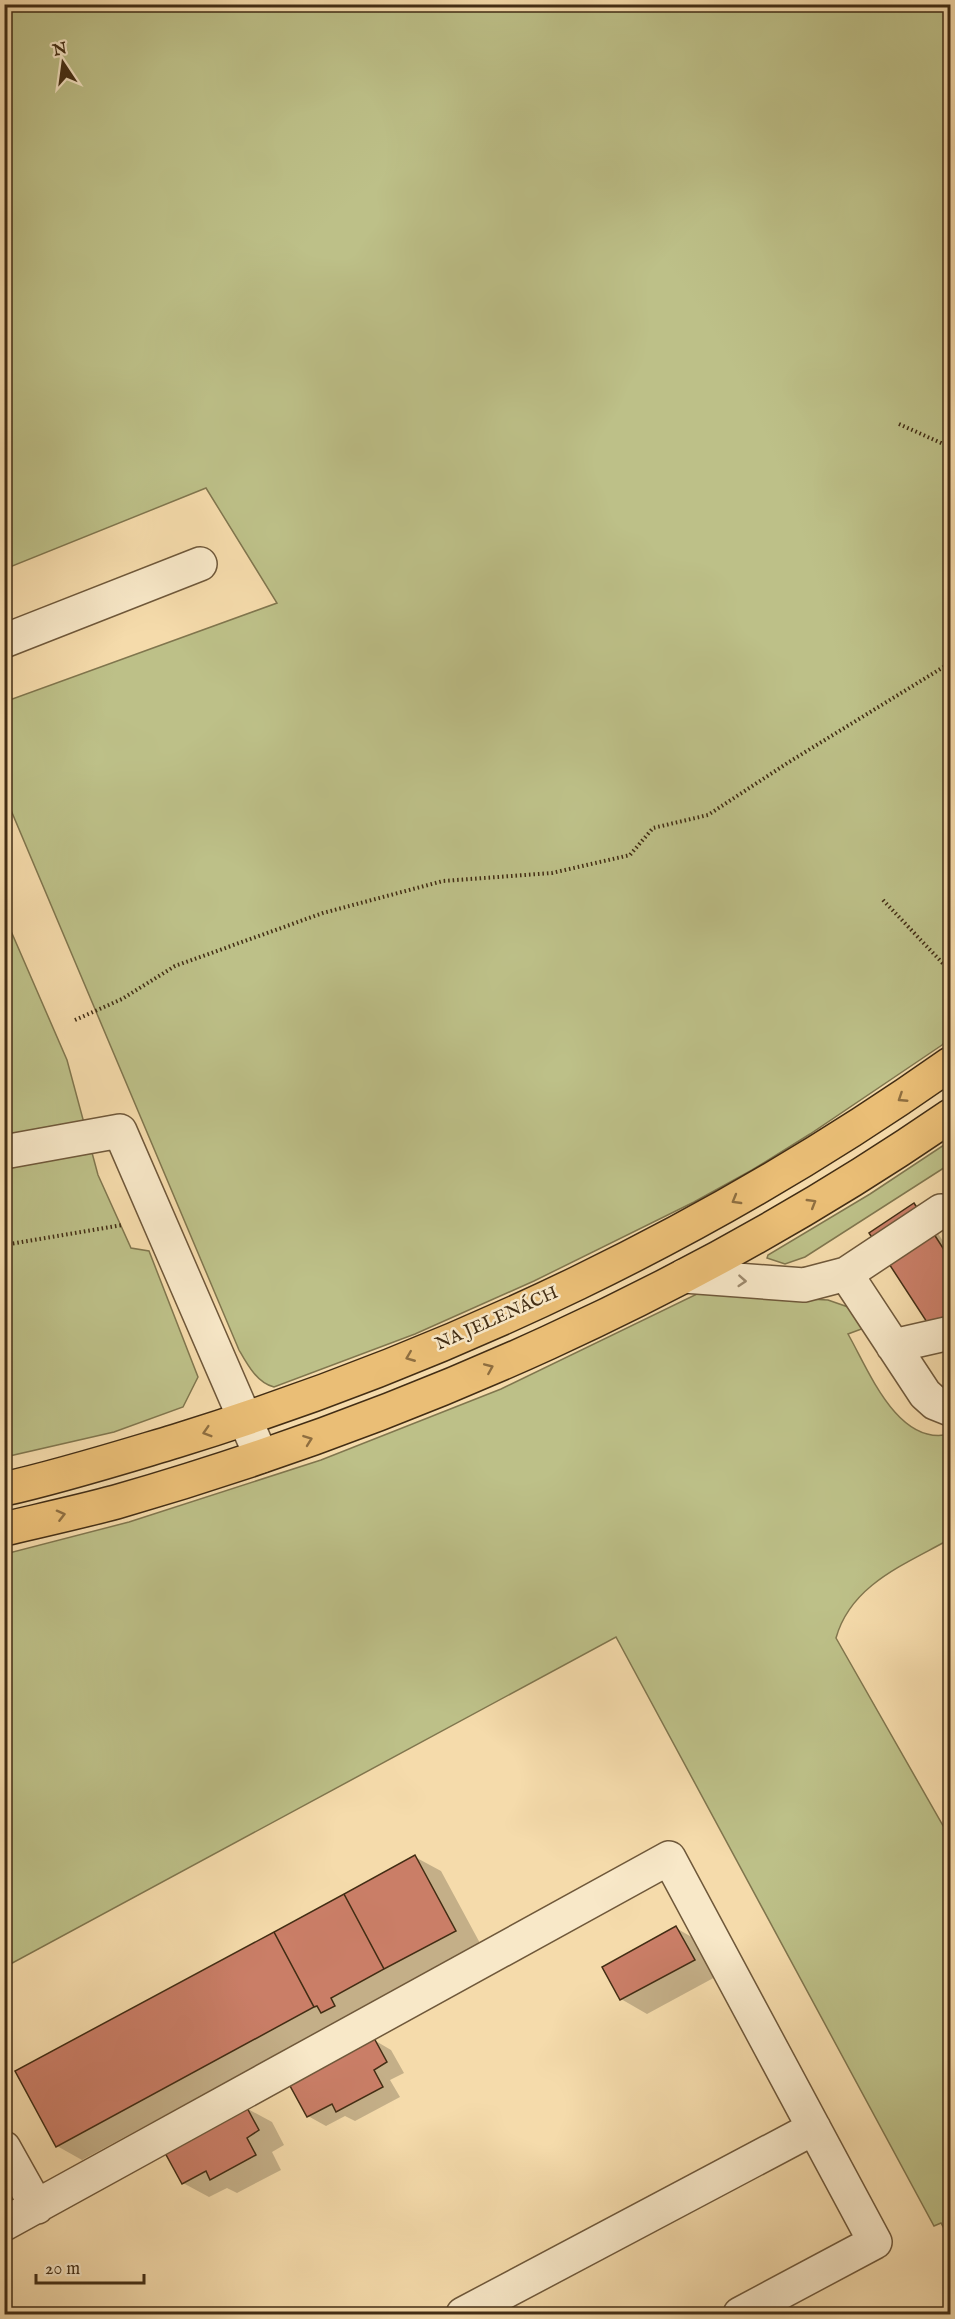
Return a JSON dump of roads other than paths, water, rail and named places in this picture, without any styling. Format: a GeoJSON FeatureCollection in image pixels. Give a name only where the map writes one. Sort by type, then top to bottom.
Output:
{"type":"FeatureCollection","features":[{"type":"Feature","properties":{"kind":"main road","name":"NA JELENÁCH"},"geometry":{"type":"LineString","coordinates":[[4,1489],[109,1462],[245,1420],[341,1385],[478,1329],[634,1256],[789,1170],[951,1064]]}},
{"type":"Feature","properties":{"kind":"main road"},"geometry":{"type":"LineString","coordinates":[[4,1529],[114,1502],[261,1456],[398,1407],[493,1367],[684,1276],[842,1185],[951,1116]]}},
{"type":"Feature","properties":{"kind":"lane"},"geometry":{"type":"LineString","coordinates":[[4,640],[200,564]]}},
{"type":"Feature","properties":{"kind":"lane"},"geometry":{"type":"LineString","coordinates":[[4,1152],[120,1131],[261,1456]]}},
{"type":"Feature","properties":{"kind":"lane"},"geometry":{"type":"LineString","coordinates":[[684,1276],[804,1285],[846,1274],[948,1207]]}},
{"type":"Feature","properties":{"kind":"lane"},"geometry":{"type":"LineString","coordinates":[[846,1274],[925,1394],[934,1403],[951,1410]]}},
{"type":"Feature","properties":{"kind":"lane"},"geometry":{"type":"LineString","coordinates":[[893,1346],[951,1333]]}},
{"type":"Feature","properties":{"kind":"lane"},"geometry":{"type":"LineString","coordinates":[[4,2224],[669,1858],[875,2242],[740,2314]]}},
{"type":"Feature","properties":{"kind":"lane"},"geometry":{"type":"LineString","coordinates":[[463,2314],[814,2128]]}},
{"type":"Feature","properties":{"kind":"lane"},"geometry":{"type":"LineString","coordinates":[[4,2148],[37,2207]]}}]}
